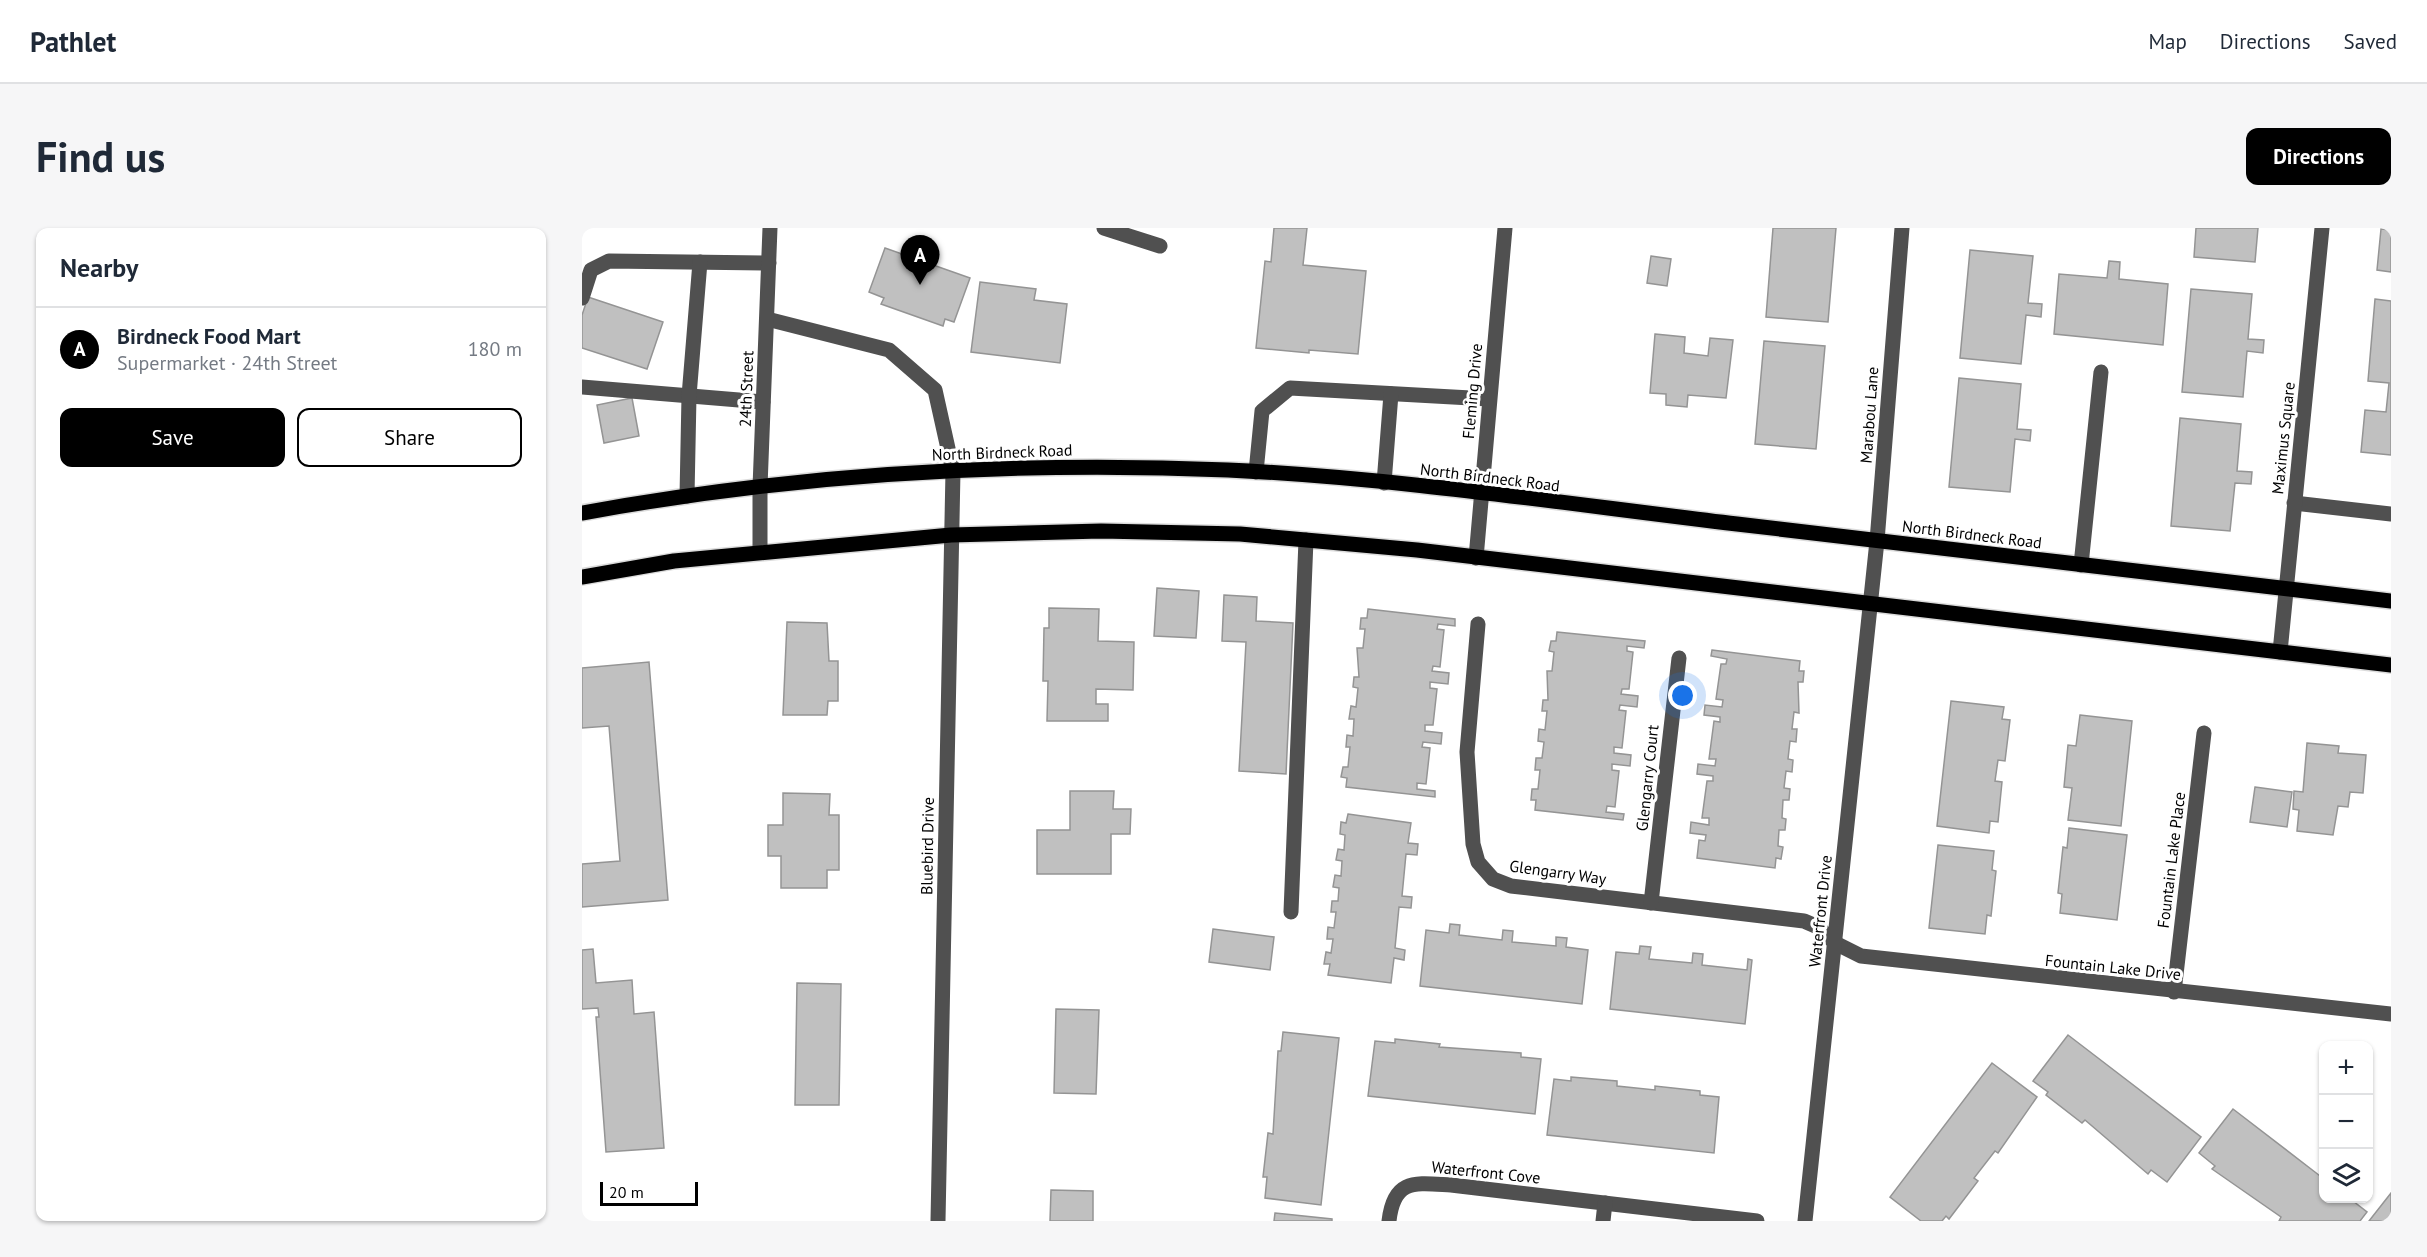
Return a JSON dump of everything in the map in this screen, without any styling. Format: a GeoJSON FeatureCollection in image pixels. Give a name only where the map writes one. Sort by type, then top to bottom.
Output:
{"type":"FeatureCollection","features":[{"type":"Feature","properties":{"kind":"main road","name":"North Birdneck Road"},"geometry":{"type":"LineString","coordinates":[[582,513],[687,496],[852,477],[1041,467],[1256,472],[1481,494],[2391,601]]}},
{"type":"Feature","properties":{"kind":"main road"},"geometry":{"type":"LineString","coordinates":[[582,577],[674,561],[951,535],[1101,531],[1240,534],[1417,550],[2391,665]]}},
{"type":"Feature","properties":{"kind":"street","name":"24th Street"},"geometry":{"type":"LineString","coordinates":[[760,552],[760,487],[770,228]]}},
{"type":"Feature","properties":{"kind":"street"},"geometry":{"type":"LineString","coordinates":[[1104,228],[1160,246]]}},
{"type":"Feature","properties":{"kind":"street","name":"Fleming Drive"},"geometry":{"type":"LineString","coordinates":[[1476,558],[1505,228]]}},
{"type":"Feature","properties":{"kind":"street","name":"Marabou Lane"},"geometry":{"type":"LineString","coordinates":[[1870,604],[1902,228]]}},
{"type":"Feature","properties":{"kind":"street","name":"Maximus Square"},"geometry":{"type":"LineString","coordinates":[[2280,652],[2322,228]]}},
{"type":"Feature","properties":{"kind":"street"},"geometry":{"type":"LineString","coordinates":[[582,298],[591,270],[609,261],[769,263]]}},
{"type":"Feature","properties":{"kind":"street"},"geometry":{"type":"LineString","coordinates":[[687,496],[689,396],[700,262]]}},
{"type":"Feature","properties":{"kind":"street","name":"Bluebird Drive"},"geometry":{"type":"LineString","coordinates":[[767,319],[889,350],[935,390],[952,471],[938,1221]]}},
{"type":"Feature","properties":{"kind":"street"},"geometry":{"type":"LineString","coordinates":[[2080,565],[2101,372]]}},
{"type":"Feature","properties":{"kind":"street"},"geometry":{"type":"LineString","coordinates":[[582,387],[763,402]]}},
{"type":"Feature","properties":{"kind":"street"},"geometry":{"type":"LineString","coordinates":[[1256,472],[1262,411],[1290,388],[1489,399]]}},
{"type":"Feature","properties":{"kind":"street"},"geometry":{"type":"LineString","coordinates":[[1384,483],[1391,394]]}},
{"type":"Feature","properties":{"kind":"street"},"geometry":{"type":"LineString","coordinates":[[2294,503],[2391,514]]}},
{"type":"Feature","properties":{"kind":"street"},"geometry":{"type":"LineString","coordinates":[[1291,912],[1306,540]]}},
{"type":"Feature","properties":{"kind":"street","name":"Waterfront Drive"},"geometry":{"type":"LineString","coordinates":[[1805,1221],[1870,604]]}},
{"type":"Feature","properties":{"kind":"street","name":"Glengarry Way"},"geometry":{"type":"LineString","coordinates":[[1478,624],[1467,752],[1473,844],[1478,862],[1493,879],[1511,886],[1804,921],[1818,927],[1835,943]]}},
{"type":"Feature","properties":{"kind":"street","name":"Glengarry Court"},"geometry":{"type":"LineString","coordinates":[[1651,903],[1679,658]]}},
{"type":"Feature","properties":{"kind":"street","name":"Fountain Lake Place"},"geometry":{"type":"LineString","coordinates":[[2174,992],[2204,733]]}},
{"type":"Feature","properties":{"kind":"street","name":"Fountain Lake Drive"},"geometry":{"type":"LineString","coordinates":[[1835,943],[1861,956],[2391,1014]]}},
{"type":"Feature","properties":{"kind":"street","name":"Waterfront Cove"},"geometry":{"type":"LineString","coordinates":[[1389,1221],[1391,1204],[1399,1190],[1412,1183],[1451,1185],[1605,1203]]}},
{"type":"Feature","properties":{"kind":"street"},"geometry":{"type":"LineString","coordinates":[[1602,1221],[1605,1203],[1757,1221]]}},
{"type":"Feature","properties":{"kind":"building"},"geometry":{"type":"Polygon","coordinates":[[[1274,228],[1307,228],[1303,265],[1366,271],[1358,354],[1309,350],[1309,353],[1256,348],[1265,261],[1271,262],[1274,228]]]}},
{"type":"Feature","properties":{"kind":"building"},"geometry":{"type":"Polygon","coordinates":[[[1773,228],[1836,228],[1828,322],[1766,317],[1773,228]]]}},
{"type":"Feature","properties":{"kind":"building"},"geometry":{"type":"Polygon","coordinates":[[[2196,228],[2258,228],[2255,262],[2194,257],[2196,228]]]}},
{"type":"Feature","properties":{"kind":"building"},"geometry":{"type":"Polygon","coordinates":[[[2381,229],[2391,230],[2391,272],[2377,270],[2381,229]]]}},
{"type":"Feature","properties":{"kind":"building"},"geometry":{"type":"Polygon","coordinates":[[[885,248],[970,278],[954,322],[945,319],[943,326],[881,304],[884,298],[869,292],[885,248]]]}},
{"type":"Feature","properties":{"kind":"building"},"geometry":{"type":"Polygon","coordinates":[[[1970,250],[2033,256],[2028,303],[2042,304],[2041,317],[2026,315],[2021,364],[1960,358],[1970,250]]]}},
{"type":"Feature","properties":{"kind":"building"},"geometry":{"type":"Polygon","coordinates":[[[1651,256],[1671,259],[1667,286],[1647,283],[1651,256]]]}},
{"type":"Feature","properties":{"kind":"building"},"geometry":{"type":"Polygon","coordinates":[[[2109,261],[2120,262],[2119,279],[2168,284],[2163,345],[2054,334],[2059,274],[2107,278],[2109,261]]]}},
{"type":"Feature","properties":{"kind":"building"},"geometry":{"type":"Polygon","coordinates":[[[980,282],[1036,289],[1034,300],[1067,304],[1060,363],[971,352],[980,282]]]}},
{"type":"Feature","properties":{"kind":"building"},"geometry":{"type":"Polygon","coordinates":[[[2191,289],[2252,294],[2248,339],[2264,340],[2263,353],[2247,351],[2243,397],[2182,392],[2191,289]]]}},
{"type":"Feature","properties":{"kind":"building"},"geometry":{"type":"Polygon","coordinates":[[[588,297],[663,322],[647,369],[582,348],[582,315],[588,297]]]}},
{"type":"Feature","properties":{"kind":"building"},"geometry":{"type":"Polygon","coordinates":[[[2375,299],[2391,301],[2391,455],[2361,452],[2365,410],[2386,412],[2389,383],[2368,381],[2375,299]]]}},
{"type":"Feature","properties":{"kind":"building"},"geometry":{"type":"Polygon","coordinates":[[[1655,334],[1685,337],[1684,353],[1708,356],[1710,338],[1733,340],[1726,398],[1688,395],[1687,407],[1666,405],[1666,394],[1650,393],[1655,334]]]}},
{"type":"Feature","properties":{"kind":"building"},"geometry":{"type":"Polygon","coordinates":[[[1764,341],[1825,346],[1816,449],[1755,444],[1764,341]]]}},
{"type":"Feature","properties":{"kind":"building"},"geometry":{"type":"Polygon","coordinates":[[[1959,378],[2021,384],[2017,429],[2031,430],[2030,441],[2015,439],[2010,492],[1949,487],[1959,378]]]}},
{"type":"Feature","properties":{"kind":"building"},"geometry":{"type":"Polygon","coordinates":[[[632,398],[639,436],[604,443],[597,405],[632,398]]]}},
{"type":"Feature","properties":{"kind":"building"},"geometry":{"type":"Polygon","coordinates":[[[2180,418],[2241,424],[2237,471],[2252,472],[2251,484],[2235,483],[2230,531],[2171,526],[2180,418]]]}},
{"type":"Feature","properties":{"kind":"building"},"geometry":{"type":"Polygon","coordinates":[[[1157,588],[1199,591],[1196,638],[1154,636],[1157,588]]]}},
{"type":"Feature","properties":{"kind":"building"},"geometry":{"type":"Polygon","coordinates":[[[1224,595],[1257,597],[1256,621],[1293,623],[1286,774],[1239,771],[1246,642],[1222,641],[1224,595]]]}},
{"type":"Feature","properties":{"kind":"building"},"geometry":{"type":"Polygon","coordinates":[[[1049,608],[1099,609],[1098,641],[1134,642],[1133,690],[1096,689],[1096,704],[1108,704],[1108,721],[1047,721],[1048,681],[1043,681],[1044,628],[1049,628],[1049,608]]]}},
{"type":"Feature","properties":{"kind":"building"},"geometry":{"type":"Polygon","coordinates":[[[1368,609],[1455,619],[1455,626],[1438,624],[1437,629],[1444,630],[1440,667],[1433,666],[1432,671],[1449,673],[1448,684],[1430,682],[1430,688],[1437,689],[1433,725],[1425,725],[1425,731],[1442,733],[1441,744],[1423,742],[1422,747],[1430,748],[1426,784],[1417,783],[1417,789],[1435,791],[1435,797],[1346,787],[1347,778],[1341,777],[1343,767],[1348,767],[1350,747],[1346,747],[1347,735],[1353,736],[1354,719],[1349,719],[1351,706],[1356,707],[1358,688],[1353,687],[1354,677],[1359,677],[1357,648],[1363,648],[1365,629],[1360,629],[1361,618],[1367,618],[1368,609]]]}},
{"type":"Feature","properties":{"kind":"building"},"geometry":{"type":"Polygon","coordinates":[[[787,622],[827,623],[829,661],[838,661],[838,701],[828,701],[827,715],[783,715],[787,622]]]}},
{"type":"Feature","properties":{"kind":"building"},"geometry":{"type":"Polygon","coordinates":[[[1557,632],[1645,641],[1644,648],[1627,646],[1627,651],[1633,652],[1629,689],[1622,689],[1621,694],[1638,696],[1637,707],[1620,705],[1619,710],[1626,711],[1622,748],[1614,747],[1614,753],[1631,755],[1630,766],[1612,764],[1612,770],[1619,771],[1615,807],[1607,806],[1606,812],[1624,814],[1623,820],[1535,810],[1536,800],[1531,800],[1532,789],[1538,789],[1540,770],[1535,770],[1536,758],[1542,758],[1544,742],[1538,741],[1539,729],[1545,730],[1547,711],[1542,711],[1543,700],[1548,700],[1547,671],[1552,671],[1554,652],[1549,651],[1551,641],[1556,641],[1557,632]]]}},
{"type":"Feature","properties":{"kind":"building"},"geometry":{"type":"Polygon","coordinates":[[[1712,650],[1800,661],[1799,671],[1804,671],[1803,682],[1798,682],[1799,713],[1794,712],[1792,729],[1797,729],[1796,742],[1790,741],[1788,759],[1793,760],[1792,772],[1786,771],[1784,788],[1790,789],[1789,800],[1783,800],[1782,818],[1786,819],[1785,830],[1779,830],[1778,846],[1783,847],[1781,859],[1776,858],[1775,868],[1697,858],[1699,840],[1705,841],[1706,835],[1690,833],[1691,822],[1709,825],[1709,818],[1702,818],[1707,781],[1713,781],[1713,776],[1697,774],[1698,764],[1715,766],[1716,759],[1709,759],[1714,721],[1720,722],[1720,717],[1704,715],[1705,705],[1722,707],[1723,700],[1716,699],[1721,664],[1726,664],[1727,659],[1711,656],[1712,650]]]}},
{"type":"Feature","properties":{"kind":"building"},"geometry":{"type":"Polygon","coordinates":[[[649,662],[668,900],[582,907],[582,864],[620,861],[609,726],[582,728],[582,668],[649,662]]]}},
{"type":"Feature","properties":{"kind":"building"},"geometry":{"type":"Polygon","coordinates":[[[1951,701],[2004,707],[2002,719],[2010,720],[2005,761],[1998,760],[1995,781],[2002,782],[1998,822],[1990,821],[1989,833],[1937,826],[1951,701]]]}},
{"type":"Feature","properties":{"kind":"building"},"geometry":{"type":"Polygon","coordinates":[[[2080,715],[2132,721],[2121,826],[2068,820],[2072,788],[2064,787],[2068,745],[2076,746],[2080,715]]]}},
{"type":"Feature","properties":{"kind":"building"},"geometry":{"type":"Polygon","coordinates":[[[2307,743],[2339,746],[2338,753],[2366,755],[2363,793],[2350,792],[2348,807],[2338,806],[2333,835],[2297,831],[2299,810],[2293,809],[2294,791],[2303,792],[2307,743]]]}},
{"type":"Feature","properties":{"kind":"building"},"geometry":{"type":"Polygon","coordinates":[[[2255,787],[2292,792],[2287,827],[2250,822],[2255,787]]]}},
{"type":"Feature","properties":{"kind":"building"},"geometry":{"type":"Polygon","coordinates":[[[1070,791],[1114,791],[1113,809],[1131,809],[1130,834],[1111,834],[1111,874],[1037,874],[1037,830],[1070,830],[1070,791]]]}},
{"type":"Feature","properties":{"kind":"building"},"geometry":{"type":"Polygon","coordinates":[[[783,793],[830,794],[829,815],[839,815],[839,870],[827,870],[827,888],[781,888],[781,856],[768,856],[768,825],[783,825],[783,793]]]}},
{"type":"Feature","properties":{"kind":"building"},"geometry":{"type":"Polygon","coordinates":[[[1348,814],[1411,823],[1408,843],[1418,844],[1417,855],[1406,854],[1402,896],[1412,897],[1411,908],[1399,907],[1395,948],[1405,950],[1404,960],[1394,958],[1391,983],[1328,975],[1330,964],[1324,964],[1326,952],[1331,953],[1333,939],[1327,939],[1328,927],[1334,928],[1336,912],[1331,912],[1332,901],[1338,901],[1339,888],[1333,887],[1335,875],[1341,876],[1342,861],[1336,860],[1338,849],[1344,850],[1345,835],[1340,834],[1341,822],[1346,823],[1348,814]]]}},
{"type":"Feature","properties":{"kind":"building"},"geometry":{"type":"Polygon","coordinates":[[[2069,828],[2127,835],[2117,920],[2060,913],[2062,894],[2058,893],[2063,847],[2067,848],[2069,828]]]}},
{"type":"Feature","properties":{"kind":"building"},"geometry":{"type":"Polygon","coordinates":[[[1938,845],[1994,851],[1992,870],[1996,871],[1991,916],[1987,915],[1985,934],[1929,928],[1938,845]]]}},
{"type":"Feature","properties":{"kind":"building"},"geometry":{"type":"Polygon","coordinates":[[[1450,924],[1460,925],[1459,935],[1502,940],[1503,930],[1513,931],[1512,942],[1556,946],[1556,937],[1567,938],[1566,947],[1588,950],[1582,1004],[1420,986],[1426,930],[1449,933],[1450,924]]]}},
{"type":"Feature","properties":{"kind":"building"},"geometry":{"type":"Polygon","coordinates":[[[1213,929],[1274,937],[1270,970],[1209,962],[1213,929]]]}},
{"type":"Feature","properties":{"kind":"building"},"geometry":{"type":"Polygon","coordinates":[[[1640,946],[1651,947],[1649,959],[1692,963],[1693,953],[1703,954],[1702,965],[1747,970],[1748,959],[1752,960],[1745,1024],[1610,1009],[1616,952],[1639,954],[1640,946]]]}},
{"type":"Feature","properties":{"kind":"building"},"geometry":{"type":"Polygon","coordinates":[[[593,949],[596,983],[632,980],[634,1014],[654,1012],[664,1148],[606,1152],[596,1017],[599,1017],[598,1008],[582,1009],[582,950],[593,949]]]}},
{"type":"Feature","properties":{"kind":"building"},"geometry":{"type":"Polygon","coordinates":[[[797,983],[841,984],[839,1105],[795,1105],[797,983]]]}},
{"type":"Feature","properties":{"kind":"building"},"geometry":{"type":"Polygon","coordinates":[[[1056,1009],[1099,1010],[1096,1094],[1054,1093],[1056,1009]]]}},
{"type":"Feature","properties":{"kind":"building"},"geometry":{"type":"Polygon","coordinates":[[[1283,1032],[1339,1038],[1321,1205],[1265,1198],[1267,1177],[1263,1177],[1268,1133],[1273,1134],[1278,1051],[1281,1051],[1283,1032]]]}},
{"type":"Feature","properties":{"kind":"building"},"geometry":{"type":"Polygon","coordinates":[[[2068,1035],[2201,1137],[2167,1182],[2151,1170],[2148,1174],[2085,1120],[2082,1123],[2046,1095],[2048,1092],[2033,1081],[2068,1035]]]}},
{"type":"Feature","properties":{"kind":"building"},"geometry":{"type":"Polygon","coordinates":[[[1395,1039],[1440,1044],[1439,1047],[1521,1053],[1521,1057],[1541,1059],[1535,1114],[1368,1096],[1375,1041],[1395,1043],[1395,1039]]]}},
{"type":"Feature","properties":{"kind":"building"},"geometry":{"type":"Polygon","coordinates":[[[1992,1063],[2037,1097],[1998,1153],[1995,1151],[1974,1178],[1978,1181],[1949,1219],[1946,1216],[1942,1221],[1921,1221],[1890,1197],[1992,1063]]]}},
{"type":"Feature","properties":{"kind":"building"},"geometry":{"type":"Polygon","coordinates":[[[1571,1077],[1617,1081],[1617,1086],[1655,1090],[1655,1086],[1700,1091],[1700,1095],[1719,1097],[1714,1153],[1547,1135],[1554,1079],[1571,1081],[1571,1077]]]}},
{"type":"Feature","properties":{"kind":"building"},"geometry":{"type":"Polygon","coordinates":[[[2233,1109],[2319,1175],[2319,1203],[2355,1203],[2367,1212],[2360,1221],[2279,1221],[2281,1217],[2212,1169],[2215,1166],[2199,1153],[2233,1109]]]}},
{"type":"Feature","properties":{"kind":"building"},"geometry":{"type":"Polygon","coordinates":[[[1051,1190],[1093,1191],[1093,1221],[1050,1221],[1051,1190]]]}},
{"type":"Feature","properties":{"kind":"building"},"geometry":{"type":"Polygon","coordinates":[[[2391,1193],[2391,1221],[2369,1221],[2391,1193]]]}},
{"type":"Feature","properties":{"kind":"building"},"geometry":{"type":"Polygon","coordinates":[[[1275,1213],[1332,1219],[1332,1221],[1274,1221],[1275,1213]]]}},
{"type":"Feature","properties":{"kind":"place","name":"Birdneck Food Mart"},"geometry":{"type":"Point","coordinates":[920,285]}}]}
